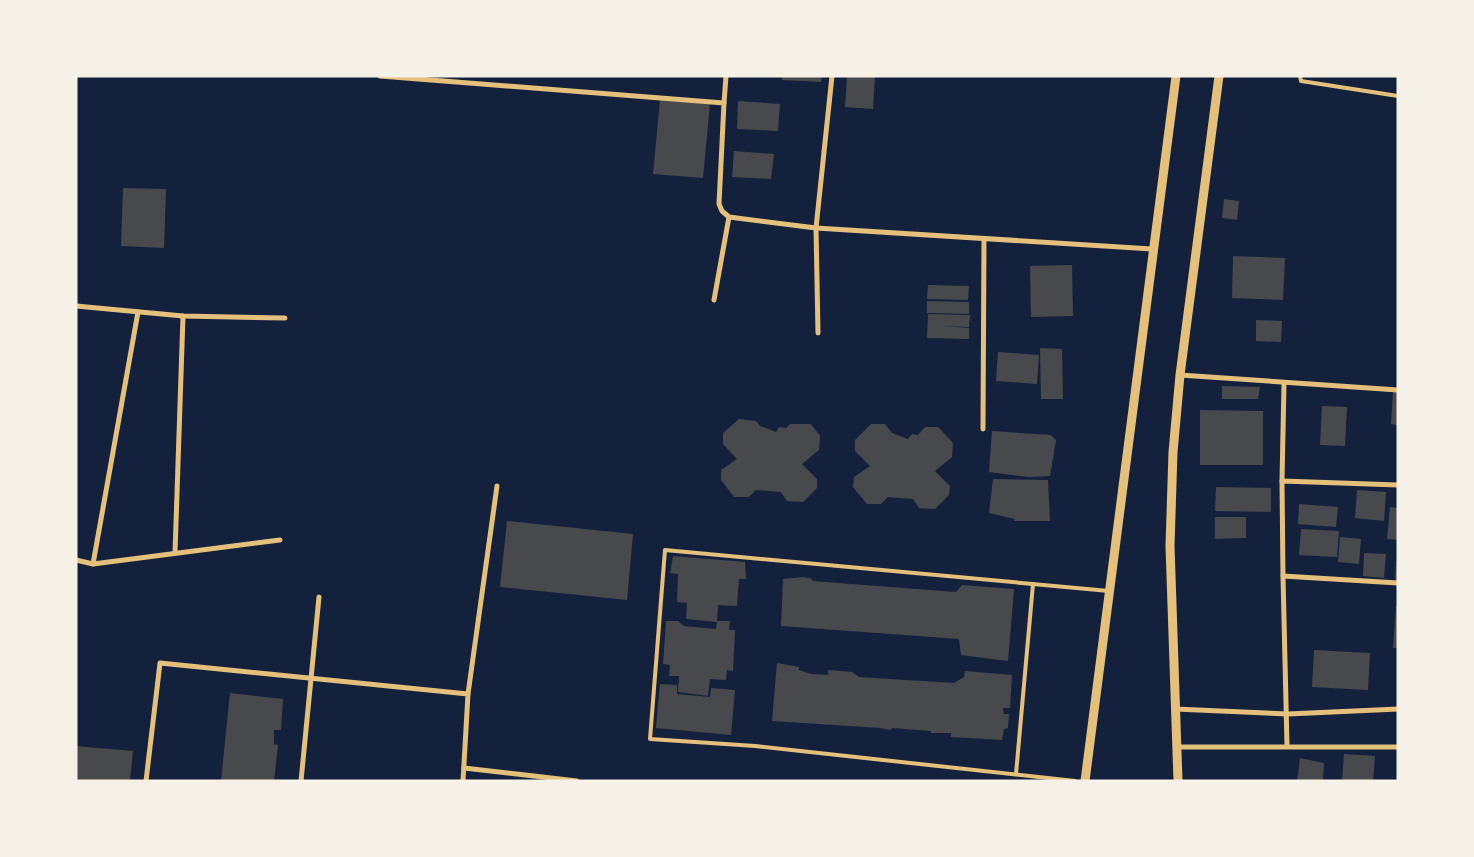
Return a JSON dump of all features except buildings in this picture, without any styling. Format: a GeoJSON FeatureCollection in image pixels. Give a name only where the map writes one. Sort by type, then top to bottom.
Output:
{"type":"FeatureCollection","features":[{"type":"Feature","properties":{"kind":"street"},"geometry":{"type":"LineString","coordinates":[[380,76],[724,103]]}},
{"type":"Feature","properties":{"kind":"street"},"geometry":{"type":"LineString","coordinates":[[726,76],[719,204],[722,211],[729,218],[816,228],[1152,249]]}},
{"type":"Feature","properties":{"kind":"street"},"geometry":{"type":"LineString","coordinates":[[818,333],[816,228],[832,76]]}},
{"type":"Feature","properties":{"kind":"street"},"geometry":{"type":"LineString","coordinates":[[1085,781],[1143,350],[1152,249],[1176,76]]}},
{"type":"Feature","properties":{"kind":"street"},"geometry":{"type":"LineString","coordinates":[[1178,781],[1170,546],[1173,452],[1180,376],[1218,76]]}},
{"type":"Feature","properties":{"kind":"street"},"geometry":{"type":"LineString","coordinates":[[714,300],[729,218]]}},
{"type":"Feature","properties":{"kind":"street"},"geometry":{"type":"LineString","coordinates":[[983,429],[984,239]]}},
{"type":"Feature","properties":{"kind":"street"},"geometry":{"type":"LineString","coordinates":[[76,306],[183,316],[285,318]]}},
{"type":"Feature","properties":{"kind":"street"},"geometry":{"type":"LineString","coordinates":[[93,564],[138,312]]}},
{"type":"Feature","properties":{"kind":"street"},"geometry":{"type":"LineString","coordinates":[[175,553],[183,316]]}},
{"type":"Feature","properties":{"kind":"street"},"geometry":{"type":"LineString","coordinates":[[1180,376],[1398,390]]}},
{"type":"Feature","properties":{"kind":"street"},"geometry":{"type":"LineString","coordinates":[[1284,384],[1282,481],[1288,714],[1287,746]]}},
{"type":"Feature","properties":{"kind":"street"},"geometry":{"type":"LineString","coordinates":[[1282,481],[1398,485]]}},
{"type":"Feature","properties":{"kind":"street"},"geometry":{"type":"LineString","coordinates":[[462,781],[468,694],[497,486]]}},
{"type":"Feature","properties":{"kind":"street"},"geometry":{"type":"LineString","coordinates":[[76,560],[93,564],[280,540]]}},
{"type":"Feature","properties":{"kind":"street"},"geometry":{"type":"LineString","coordinates":[[1283,576],[1398,583]]}},
{"type":"Feature","properties":{"kind":"street"},"geometry":{"type":"LineString","coordinates":[[301,781],[319,597]]}},
{"type":"Feature","properties":{"kind":"street"},"geometry":{"type":"LineString","coordinates":[[146,781],[160,663],[468,694]]}},
{"type":"Feature","properties":{"kind":"street"},"geometry":{"type":"LineString","coordinates":[[1176,709],[1288,714],[1398,709]]}},
{"type":"Feature","properties":{"kind":"street"},"geometry":{"type":"LineString","coordinates":[[1177,747],[1398,747]]}},
{"type":"Feature","properties":{"kind":"street"},"geometry":{"type":"LineString","coordinates":[[464,768],[577,781]]}},
{"type":"Feature","properties":{"kind":"lane"},"geometry":{"type":"LineString","coordinates":[[1300,76],[1301,81],[1398,96]]}},
{"type":"Feature","properties":{"kind":"lane"},"geometry":{"type":"LineString","coordinates":[[1075,781],[755,746],[650,739],[665,550],[1110,591]]}},
{"type":"Feature","properties":{"kind":"lane"},"geometry":{"type":"LineString","coordinates":[[1016,774],[1033,584]]}}]}
